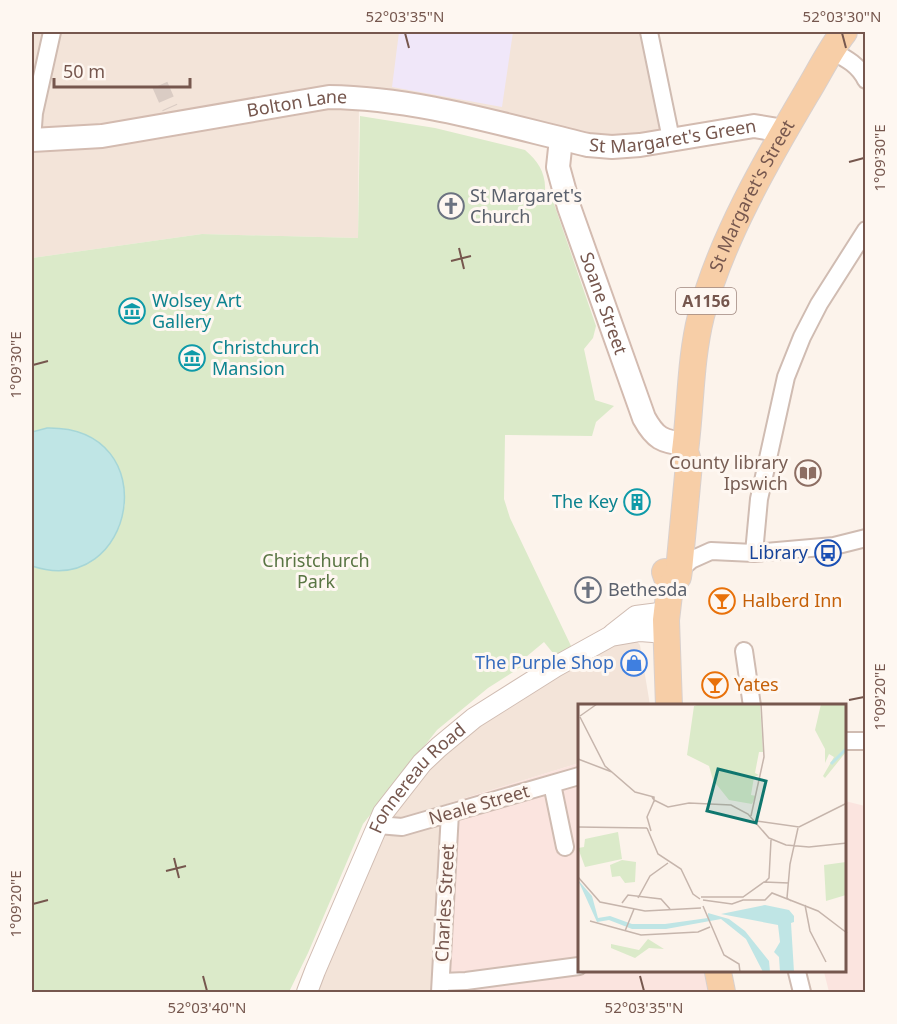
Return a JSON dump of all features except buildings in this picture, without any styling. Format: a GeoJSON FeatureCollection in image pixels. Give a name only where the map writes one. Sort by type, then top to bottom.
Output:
{"type":"FeatureCollection","features":[{"type":"Feature","properties":{"kind":"main road","name":"St Margaret's Street"},"geometry":{"type":"LineString","coordinates":[[685,447],[695,348],[702,314],[718,266],[747,201],[837,38]]}},
{"type":"Feature","properties":{"kind":"main road","name":"Bolton Lane"},"geometry":{"type":"LineString","coordinates":[[32,140],[102,136],[173,117],[329,97],[359,97],[441,110],[561,138]]}},
{"type":"Feature","properties":{"kind":"main road","name":"St Margaret's Green"},"geometry":{"type":"LineString","coordinates":[[561,138],[588,145],[612,147],[640,145],[754,126],[784,131]]}},
{"type":"Feature","properties":{"kind":"main road","name":"Soane Street"},"geometry":{"type":"LineString","coordinates":[[561,138],[558,167],[569,207],[644,418],[658,438],[685,447]]}},
{"type":"Feature","properties":{"kind":"main road","name":"A1156"},"geometry":{"type":"LineString","coordinates":[[669,704],[666,622],[674,578],[664,576],[676,458],[685,447]]}},
{"type":"Feature","properties":{"kind":"main road"},"geometry":{"type":"LineString","coordinates":[[718,973],[722,993]]}},
{"type":"Feature","properties":{"kind":"street"},"geometry":{"type":"LineString","coordinates":[[32,140],[34,113],[52,32]]}},
{"type":"Feature","properties":{"kind":"street"},"geometry":{"type":"LineString","coordinates":[[649,32],[671,139]]}},
{"type":"Feature","properties":{"kind":"street"},"geometry":{"type":"LineString","coordinates":[[837,38],[866,80]]}},
{"type":"Feature","properties":{"kind":"street"},"geometry":{"type":"LineString","coordinates":[[754,554],[759,499],[786,377],[802,337],[819,304],[866,230]]}},
{"type":"Feature","properties":{"kind":"street"},"geometry":{"type":"LineString","coordinates":[[674,578],[691,560],[711,551],[754,554],[834,546],[866,538]]}},
{"type":"Feature","properties":{"kind":"street","name":"Fonnereau Road"},"geometry":{"type":"LineString","coordinates":[[307,993],[378,825],[392,800],[422,763],[451,735],[474,718],[545,673],[611,636],[618,628],[636,616],[666,622]]}},
{"type":"Feature","properties":{"kind":"street"},"geometry":{"type":"LineString","coordinates":[[744,651],[752,704]]}},
{"type":"Feature","properties":{"kind":"street"},"geometry":{"type":"LineString","coordinates":[[846,741],[866,741]]}},
{"type":"Feature","properties":{"kind":"street","name":"Neale Street"},"geometry":{"type":"LineString","coordinates":[[378,825],[402,827],[578,776]]}},
{"type":"Feature","properties":{"kind":"street"},"geometry":{"type":"LineString","coordinates":[[552,784],[565,847]]}},
{"type":"Feature","properties":{"kind":"street","name":"Charles Street"},"geometry":{"type":"LineString","coordinates":[[441,987],[450,813]]}},
{"type":"Feature","properties":{"kind":"street"},"geometry":{"type":"LineString","coordinates":[[441,987],[466,981],[578,966]]}},
{"type":"Feature","properties":{"kind":"street"},"geometry":{"type":"LineString","coordinates":[[797,973],[802,993]]}},
{"type":"Feature","properties":{"kind":"shaded area"},"geometry":{"type":"Polygon","coordinates":[[[32,32],[649,32],[671,139],[640,145],[359,98],[358,238],[202,234],[32,258],[32,32]]]}},
{"type":"Feature","properties":{"kind":"shaded area"},"geometry":{"type":"Polygon","coordinates":[[[399,32],[513,32],[502,107],[392,87],[399,32]]]}},
{"type":"Feature","properties":{"kind":"shaded area"},"geometry":{"type":"Polygon","coordinates":[[[626,640],[636,640],[640,645],[650,704],[578,704],[578,763],[446,804],[450,814],[440,992],[307,992],[383,813],[422,763],[555,667],[626,640]]]}},
{"type":"Feature","properties":{"kind":"shaded area"},"geometry":{"type":"Polygon","coordinates":[[[578,763],[578,973],[713,973],[717,992],[440,992],[450,814],[446,804],[578,763]]]}},
{"type":"Feature","properties":{"kind":"shaded area"},"geometry":{"type":"Polygon","coordinates":[[[846,801],[865,806],[865,992],[829,992],[824,973],[846,973],[846,801]]]}},
{"type":"Feature","properties":{"kind":"green space","name":"Christchurch Park"},"geometry":{"type":"Polygon","coordinates":[[[360,116],[435,128],[525,150],[543,173],[545,191],[552,198],[596,326],[593,338],[584,349],[595,400],[614,406],[596,422],[592,436],[505,435],[504,499],[510,518],[572,648],[557,658],[544,642],[526,657],[532,660],[488,688],[437,730],[363,824],[289,992],[32,992],[32,566],[38,568],[106,548],[119,528],[125,504],[72,430],[47,428],[32,432],[32,258],[202,234],[358,238],[360,116]]]}},
{"type":"Feature","properties":{"kind":"water"},"geometry":{"type":"Polygon","coordinates":[[[47,428],[85,435],[110,454],[123,480],[124,509],[114,537],[95,559],[67,570],[32,566],[32,432],[47,428]]]}},
{"type":"Feature","properties":{"kind":"tunnel"},"geometry":{"type":"LineString","coordinates":[[160,85],[170,108]]}},
{"type":"Feature","properties":{"kind":"place","name":"St Margaret's Church"},"geometry":{"type":"Point","coordinates":[451,206]}},
{"type":"Feature","properties":{"kind":"place","name":"Wolsey Art Gallery"},"geometry":{"type":"Point","coordinates":[132,311]}},
{"type":"Feature","properties":{"kind":"place","name":"Christchurch Mansion"},"geometry":{"type":"Point","coordinates":[192,358]}},
{"type":"Feature","properties":{"kind":"place","name":"County library Ipswich"},"geometry":{"type":"Point","coordinates":[808,473]}},
{"type":"Feature","properties":{"kind":"place","name":"The Key"},"geometry":{"type":"Point","coordinates":[637,502]}},
{"type":"Feature","properties":{"kind":"place","name":"Library"},"geometry":{"type":"Point","coordinates":[828,553]}},
{"type":"Feature","properties":{"kind":"place","name":"Bethesda"},"geometry":{"type":"Point","coordinates":[588,590]}},
{"type":"Feature","properties":{"kind":"place","name":"Halberd Inn"},"geometry":{"type":"Point","coordinates":[722,601]}},
{"type":"Feature","properties":{"kind":"place","name":"The Purple Shop"},"geometry":{"type":"Point","coordinates":[634,663]}},
{"type":"Feature","properties":{"kind":"place","name":"Yates"},"geometry":{"type":"Point","coordinates":[715,685]}}]}
